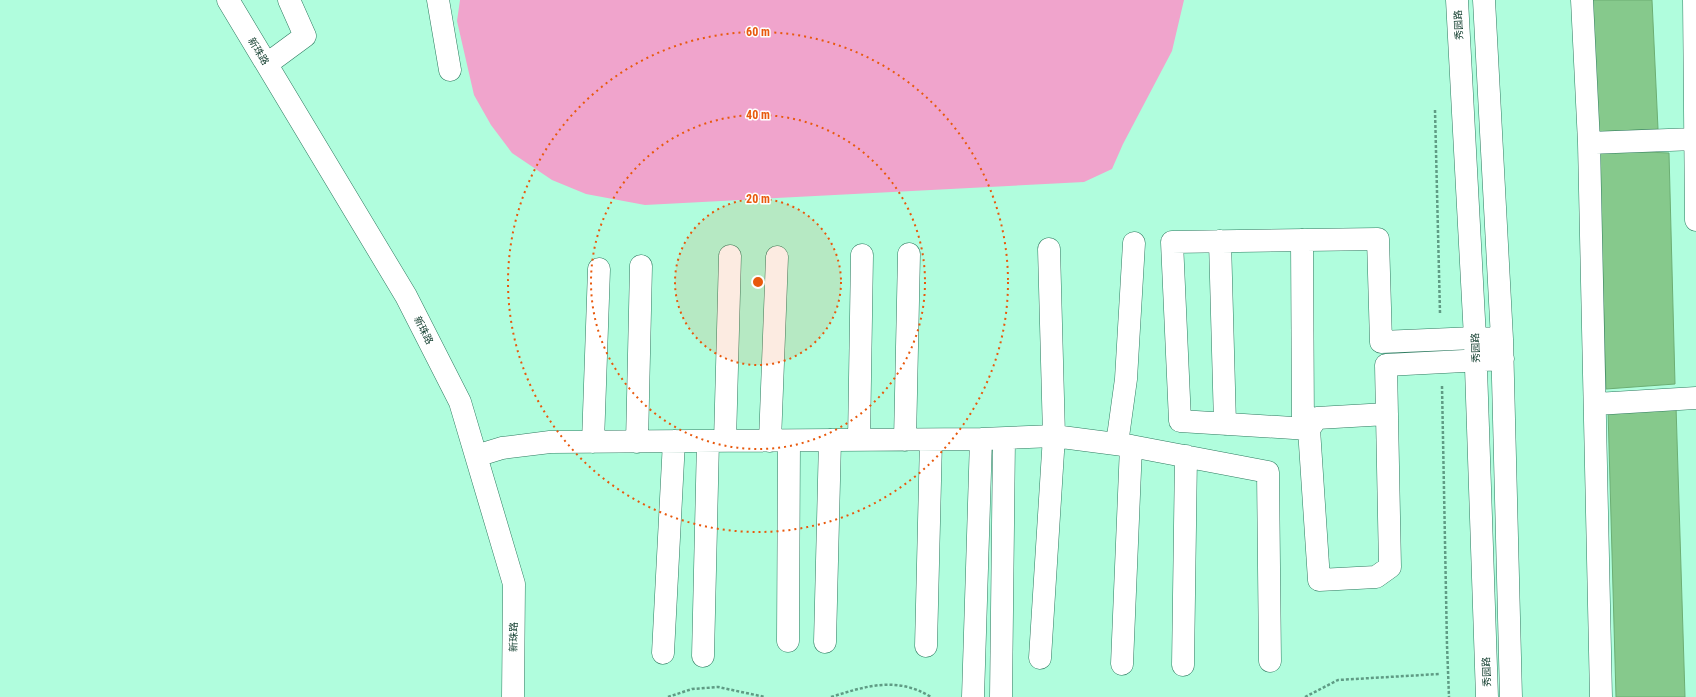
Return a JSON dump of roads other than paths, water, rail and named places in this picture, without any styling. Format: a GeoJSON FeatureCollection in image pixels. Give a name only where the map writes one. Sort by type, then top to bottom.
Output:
{"type":"FeatureCollection","features":[{"type":"Feature","properties":{"kind":"street","name":"新珠路"},"geometry":{"type":"LineString","coordinates":[[228,0],[406,296],[460,402],[514,584],[513,697]]}},
{"type":"Feature","properties":{"kind":"street"},"geometry":{"type":"LineString","coordinates":[[267,64],[305,36],[288,0]]}},
{"type":"Feature","properties":{"kind":"street"},"geometry":{"type":"LineString","coordinates":[[438,0],[450,70]]}},
{"type":"Feature","properties":{"kind":"street","name":"秀园路"},"geometry":{"type":"LineString","coordinates":[[1457,0],[1476,360],[1487,697]]}},
{"type":"Feature","properties":{"kind":"street"},"geometry":{"type":"LineString","coordinates":[[1484,0],[1502,349],[1511,697]]}},
{"type":"Feature","properties":{"kind":"street"},"geometry":{"type":"LineString","coordinates":[[1582,0],[1589,144],[1596,404],[1601,697]]}},
{"type":"Feature","properties":{"kind":"street"},"geometry":{"type":"LineString","coordinates":[[1694,0],[1696,220]]}},
{"type":"Feature","properties":{"kind":"street"},"geometry":{"type":"LineString","coordinates":[[1589,144],[1695,139]]}},
{"type":"Feature","properties":{"kind":"street"},"geometry":{"type":"LineString","coordinates":[[1387,414],[1317,418],[1306,429],[1180,421],[1172,242],[1378,238],[1381,342],[1475,338],[1502,349]]}},
{"type":"Feature","properties":{"kind":"street"},"geometry":{"type":"LineString","coordinates":[[1302,240],[1306,429],[1319,580],[1376,577],[1390,567],[1386,365],[1476,360],[1502,349]]}},
{"type":"Feature","properties":{"kind":"street"},"geometry":{"type":"LineString","coordinates":[[1220,241],[1225,424]]}},
{"type":"Feature","properties":{"kind":"street"},"geometry":{"type":"LineString","coordinates":[[1122,664],[1124,445],[1126,379],[1134,243]]}},
{"type":"Feature","properties":{"kind":"street"},"geometry":{"type":"LineString","coordinates":[[1040,658],[1054,436],[1049,249]]}},
{"type":"Feature","properties":{"kind":"street"},"geometry":{"type":"LineString","coordinates":[[905,440],[908,254]]}},
{"type":"Feature","properties":{"kind":"street"},"geometry":{"type":"LineString","coordinates":[[859,440],[862,255]]}},
{"type":"Feature","properties":{"kind":"street"},"geometry":{"type":"LineString","coordinates":[[704,656],[730,256]]}},
{"type":"Feature","properties":{"kind":"street"},"geometry":{"type":"LineString","coordinates":[[777,257],[780,441],[788,641]]}},
{"type":"Feature","properties":{"kind":"street"},"geometry":{"type":"LineString","coordinates":[[637,442],[641,266]]}},
{"type":"Feature","properties":{"kind":"street"},"geometry":{"type":"LineString","coordinates":[[593,442],[600,269]]}},
{"type":"Feature","properties":{"kind":"street"},"geometry":{"type":"LineString","coordinates":[[1596,404],[1696,398]]}},
{"type":"Feature","properties":{"kind":"street"},"geometry":{"type":"LineString","coordinates":[[476,456],[509,447],[550,442],[931,440],[1004,439],[1054,436],[1124,445],[1268,472],[1270,661]]}},
{"type":"Feature","properties":{"kind":"street"},"geometry":{"type":"LineString","coordinates":[[973,697],[982,439]]}},
{"type":"Feature","properties":{"kind":"street"},"geometry":{"type":"LineString","coordinates":[[1001,697],[1004,439]]}},
{"type":"Feature","properties":{"kind":"street"},"geometry":{"type":"LineString","coordinates":[[825,642],[830,440]]}},
{"type":"Feature","properties":{"kind":"street"},"geometry":{"type":"LineString","coordinates":[[926,646],[931,440]]}},
{"type":"Feature","properties":{"kind":"street"},"geometry":{"type":"LineString","coordinates":[[663,653],[674,441]]}},
{"type":"Feature","properties":{"kind":"street"},"geometry":{"type":"LineString","coordinates":[[1183,665],[1186,456]]}}]}
